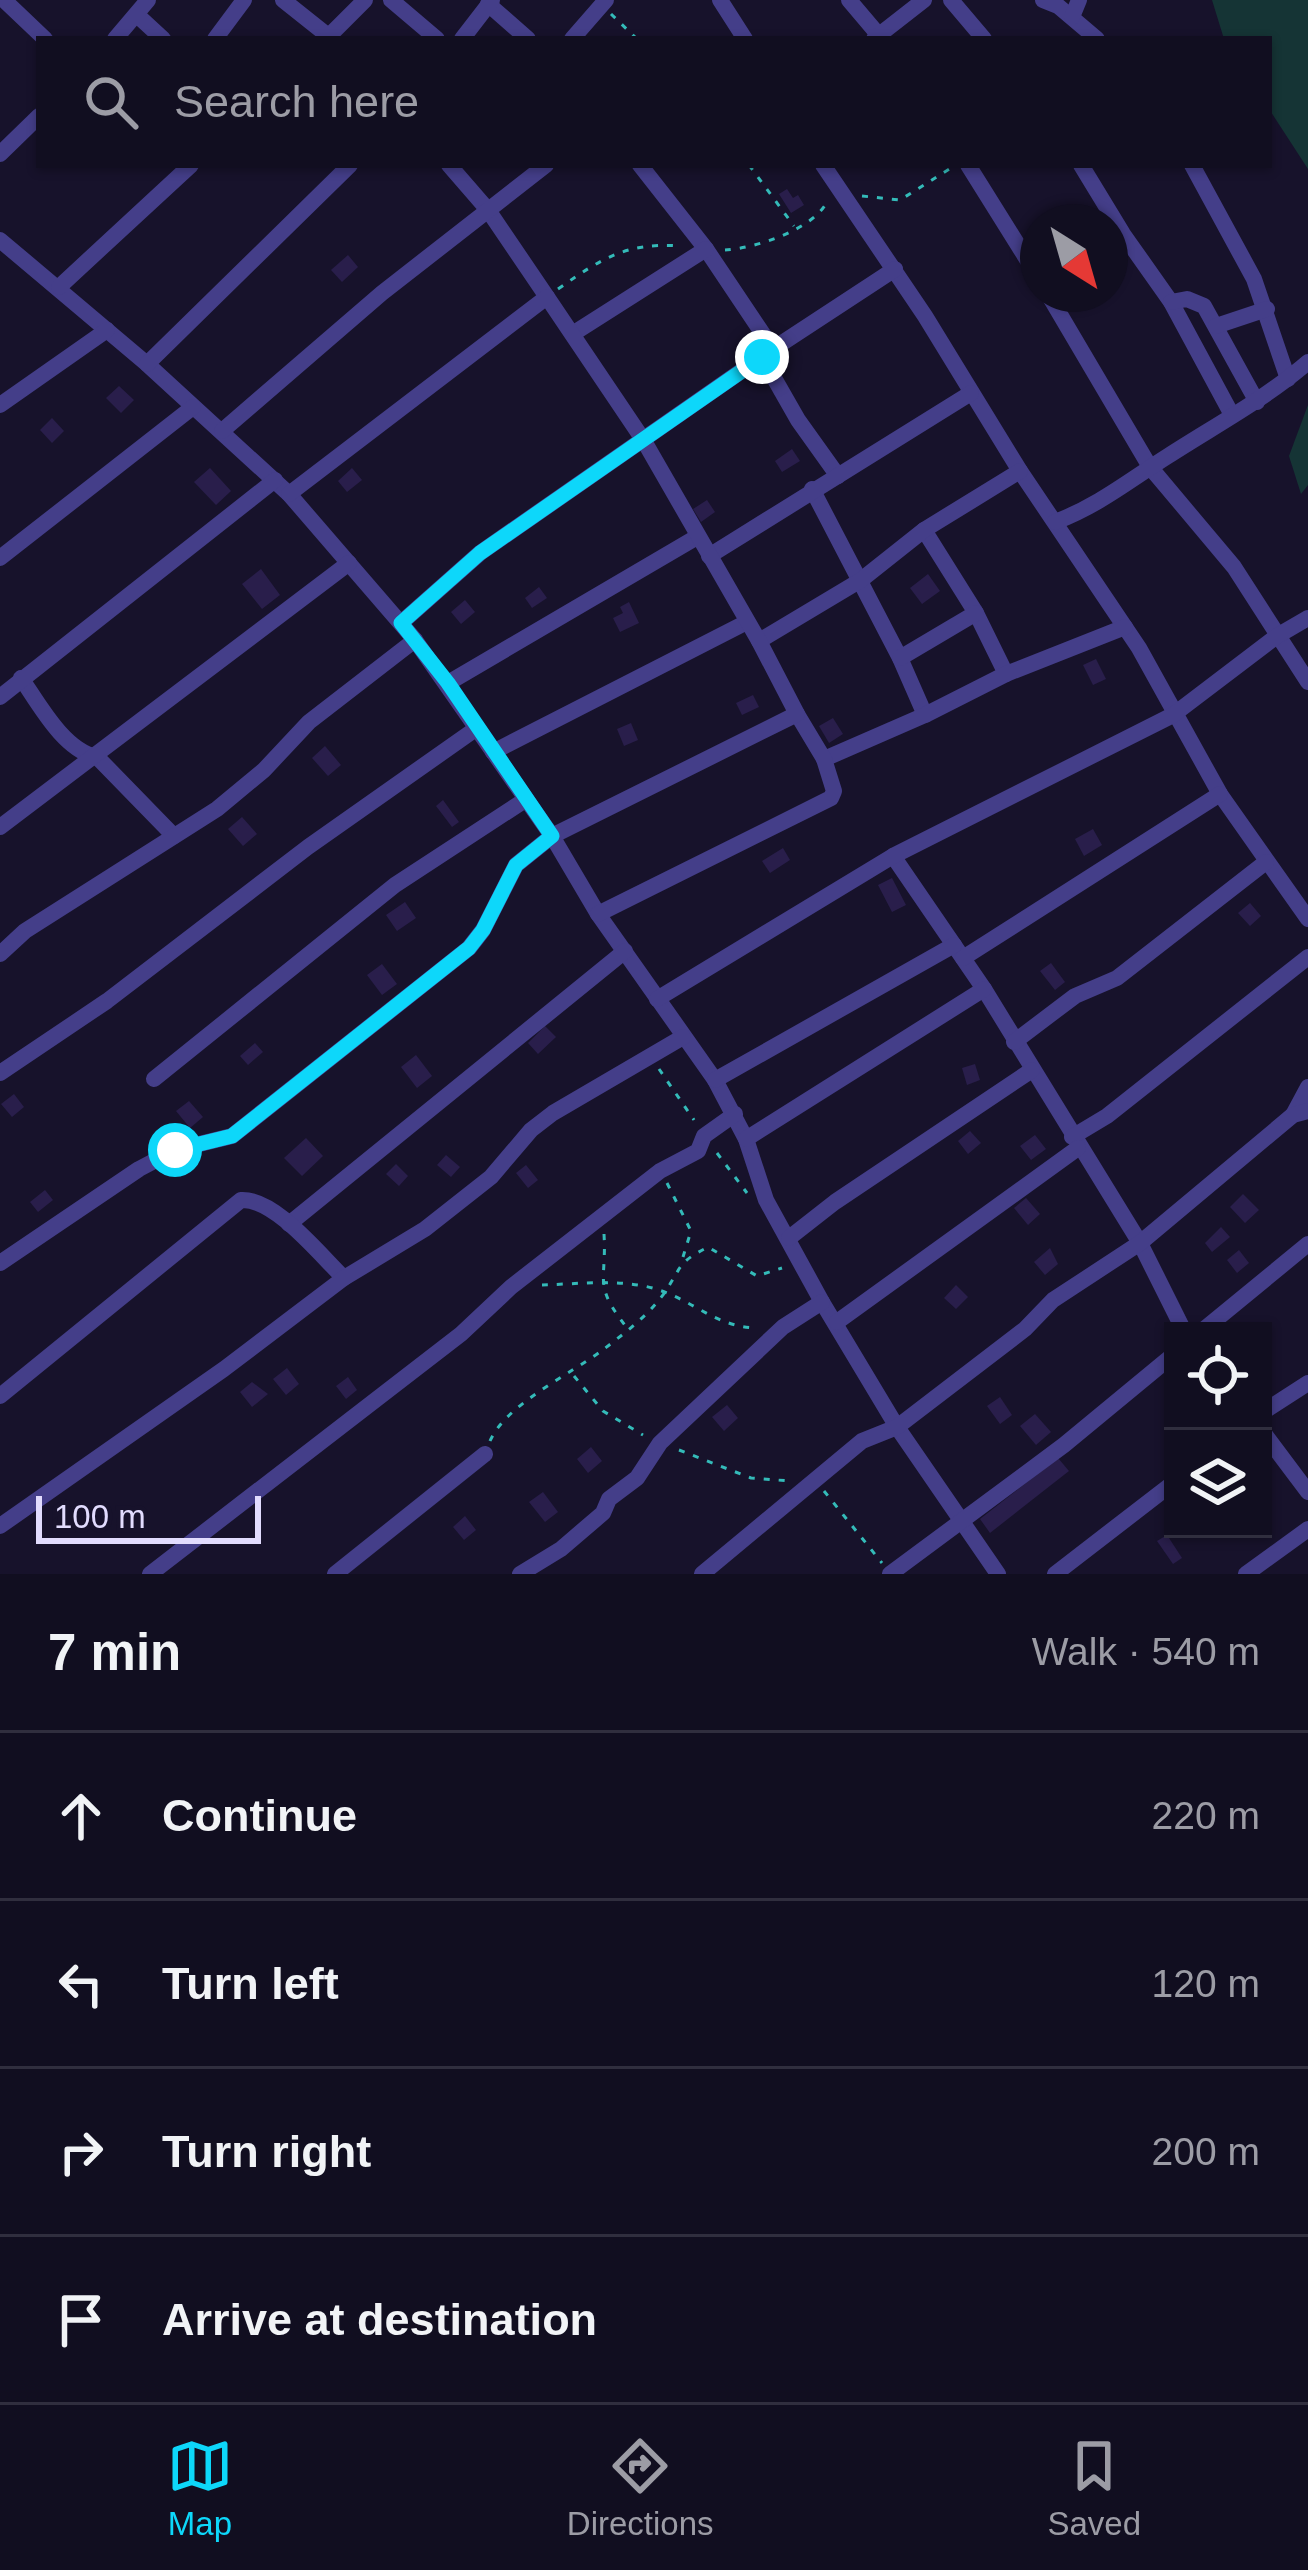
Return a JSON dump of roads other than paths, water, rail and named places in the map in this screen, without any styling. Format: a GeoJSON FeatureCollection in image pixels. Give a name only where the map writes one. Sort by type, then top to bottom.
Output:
{"type":"FeatureCollection","features":[{"type":"Feature","properties":{"kind":"street"},"geometry":{"type":"LineString","coordinates":[[216,36],[244,0]]}},
{"type":"Feature","properties":{"kind":"street"},"geometry":{"type":"LineString","coordinates":[[284,0],[327,36]]}},
{"type":"Feature","properties":{"kind":"street"},"geometry":{"type":"LineString","coordinates":[[331,36],[365,0]]}},
{"type":"Feature","properties":{"kind":"street"},"geometry":{"type":"LineString","coordinates":[[391,0],[433,36]]}},
{"type":"Feature","properties":{"kind":"street"},"geometry":{"type":"LineString","coordinates":[[720,0],[743,36]]}},
{"type":"Feature","properties":{"kind":"street"},"geometry":{"type":"LineString","coordinates":[[849,0],[876,36]]}},
{"type":"Feature","properties":{"kind":"street"},"geometry":{"type":"LineString","coordinates":[[880,36],[924,0]]}},
{"type":"Feature","properties":{"kind":"street"},"geometry":{"type":"LineString","coordinates":[[950,0],[981,36]]}},
{"type":"Feature","properties":{"kind":"street"},"geometry":{"type":"LineString","coordinates":[[1043,0],[1075,8],[1095,36]]}},
{"type":"Feature","properties":{"kind":"street"},"geometry":{"type":"LineString","coordinates":[[464,36],[490,2],[525,36]]}},
{"type":"Feature","properties":{"kind":"street"},"geometry":{"type":"LineString","coordinates":[[574,36],[602,2]]}},
{"type":"Feature","properties":{"kind":"street"},"geometry":{"type":"LineString","coordinates":[[118,36],[142,5],[161,36]]}},
{"type":"Feature","properties":{"kind":"street"},"geometry":{"type":"LineString","coordinates":[[5,9],[41,36]]}},
{"type":"Feature","properties":{"kind":"street"},"geometry":{"type":"LineString","coordinates":[[0,154],[36,119]]}},
{"type":"Feature","properties":{"kind":"street"},"geometry":{"type":"LineString","coordinates":[[59,287],[188,168]]}},
{"type":"Feature","properties":{"kind":"street"},"geometry":{"type":"LineString","coordinates":[[147,364],[347,168]]}},
{"type":"Feature","properties":{"kind":"street"},"geometry":{"type":"LineString","coordinates":[[222,431],[382,293],[542,168]]}},
{"type":"Feature","properties":{"kind":"street"},"geometry":{"type":"LineString","coordinates":[[642,168],[706,249],[768,353],[798,420],[838,476]]}},
{"type":"Feature","properties":{"kind":"street"},"geometry":{"type":"LineString","coordinates":[[826,168],[1153,671],[1173,716],[1220,794],[1266,862],[1300,892],[1308,920]]}},
{"type":"Feature","properties":{"kind":"street"},"geometry":{"type":"LineString","coordinates":[[970,168],[1020,249]]}},
{"type":"Feature","properties":{"kind":"street"},"geometry":{"type":"LineString","coordinates":[[1083,168],[1171,302],[1232,415]]}},
{"type":"Feature","properties":{"kind":"street"},"geometry":{"type":"LineString","coordinates":[[1194,168],[1267,309],[1288,379]]}},
{"type":"Feature","properties":{"kind":"street"},"geometry":{"type":"LineString","coordinates":[[468,173],[644,441],[760,640],[824,759],[834,791],[831,797],[598,914]]}},
{"type":"Feature","properties":{"kind":"street"},"geometry":{"type":"LineString","coordinates":[[0,240],[275,480],[448,683],[552,836],[598,914],[715,1080],[746,1139],[766,1200],[823,1302],[897,1427],[998,1574]]}},
{"type":"Feature","properties":{"kind":"street"},"geometry":{"type":"LineString","coordinates":[[574,333],[706,249]]}},
{"type":"Feature","properties":{"kind":"street"},"geometry":{"type":"LineString","coordinates":[[401,623],[480,553],[895,269]]}},
{"type":"Feature","properties":{"kind":"street"},"geometry":{"type":"LineString","coordinates":[[289,494],[547,297]]}},
{"type":"Feature","properties":{"kind":"street"},"geometry":{"type":"LineString","coordinates":[[1171,302],[1197,301],[1257,402]]}},
{"type":"Feature","properties":{"kind":"street"},"geometry":{"type":"LineString","coordinates":[[1216,326],[1267,309]]}},
{"type":"Feature","properties":{"kind":"street"},"geometry":{"type":"LineString","coordinates":[[1059,312],[1150,467],[1217,545],[1308,682]]}},
{"type":"Feature","properties":{"kind":"street"},"geometry":{"type":"LineString","coordinates":[[4,396],[107,330]]}},
{"type":"Feature","properties":{"kind":"street"},"geometry":{"type":"LineString","coordinates":[[1055,522],[1090,509],[1257,402],[1308,362]]}},
{"type":"Feature","properties":{"kind":"street"},"geometry":{"type":"LineString","coordinates":[[709,556],[971,393]]}},
{"type":"Feature","properties":{"kind":"street"},"geometry":{"type":"LineString","coordinates":[[0,558],[193,407]]}},
{"type":"Feature","properties":{"kind":"street"},"geometry":{"type":"LineString","coordinates":[[760,640],[861,580],[924,530],[1020,471]]}},
{"type":"Feature","properties":{"kind":"street"},"geometry":{"type":"LineString","coordinates":[[0,697],[275,480]]}},
{"type":"Feature","properties":{"kind":"street"},"geometry":{"type":"LineString","coordinates":[[812,489],[925,716]]}},
{"type":"Feature","properties":{"kind":"street"},"geometry":{"type":"LineString","coordinates":[[924,530],[976,613],[1006,674]]}},
{"type":"Feature","properties":{"kind":"street"},"geometry":{"type":"LineString","coordinates":[[448,683],[697,537]]}},
{"type":"Feature","properties":{"kind":"street"},"geometry":{"type":"LineString","coordinates":[[1,824],[98,757],[349,563]]}},
{"type":"Feature","properties":{"kind":"street"},"geometry":{"type":"LineString","coordinates":[[900,658],[976,613]]}},
{"type":"Feature","properties":{"kind":"street"},"geometry":{"type":"LineString","coordinates":[[657,999],[893,856],[1173,716],[1277,636],[1308,618]]}},
{"type":"Feature","properties":{"kind":"street"},"geometry":{"type":"LineString","coordinates":[[493,752],[747,622]]}},
{"type":"Feature","properties":{"kind":"street"},"geometry":{"type":"LineString","coordinates":[[824,759],[925,716],[1006,674],[1125,627]]}},
{"type":"Feature","properties":{"kind":"street"},"geometry":{"type":"LineString","coordinates":[[0,954],[25,932],[217,808],[264,770],[309,722],[415,640]]}},
{"type":"Feature","properties":{"kind":"street"},"geometry":{"type":"LineString","coordinates":[[21,677],[74,744],[98,757],[174,836]]}},
{"type":"Feature","properties":{"kind":"street"},"geometry":{"type":"LineString","coordinates":[[0,1263],[139,1168],[175,1150],[232,1136],[311,1076],[469,948],[516,865],[552,836],[797,714]]}},
{"type":"Feature","properties":{"kind":"street"},"geometry":{"type":"LineString","coordinates":[[0,1073],[107,1001],[308,847],[477,728]]}},
{"type":"Feature","properties":{"kind":"street"},"geometry":{"type":"LineString","coordinates":[[715,1080],[958,952],[1220,794]]}},
{"type":"Feature","properties":{"kind":"street"},"geometry":{"type":"LineString","coordinates":[[154,1079],[394,885],[525,800]]}},
{"type":"Feature","properties":{"kind":"street"},"geometry":{"type":"LineString","coordinates":[[893,856],[984,988],[1140,1243],[1180,1322]]}},
{"type":"Feature","properties":{"kind":"street"},"geometry":{"type":"LineString","coordinates":[[1014,1042],[1076,996],[1117,979],[1266,862]]}},
{"type":"Feature","properties":{"kind":"street"},"geometry":{"type":"LineString","coordinates":[[289,1224],[625,951]]}},
{"type":"Feature","properties":{"kind":"street"},"geometry":{"type":"LineString","coordinates":[[837,1322],[1075,1143],[1308,957]]}},
{"type":"Feature","properties":{"kind":"street"},"geometry":{"type":"LineString","coordinates":[[746,1139],[984,988]]}},
{"type":"Feature","properties":{"kind":"street"},"geometry":{"type":"LineString","coordinates":[[0,1526],[206,1382],[344,1278],[410,1240],[491,1177],[531,1130],[553,1113],[683,1037]]}},
{"type":"Feature","properties":{"kind":"street"},"geometry":{"type":"LineString","coordinates":[[789,1238],[1032,1070]]}},
{"type":"Feature","properties":{"kind":"street"},"geometry":{"type":"LineString","coordinates":[[702,1574],[870,1435],[897,1427],[1025,1329],[1053,1300],[1140,1243],[1300,1113],[1308,1088]]}},
{"type":"Feature","properties":{"kind":"street"},"geometry":{"type":"LineString","coordinates":[[150,1574],[461,1334],[511,1287],[660,1171],[698,1151],[704,1136],[735,1114]]}},
{"type":"Feature","properties":{"kind":"street"},"geometry":{"type":"LineString","coordinates":[[0,1396],[242,1200],[260,1202],[289,1224],[344,1278]]}},
{"type":"Feature","properties":{"kind":"street"},"geometry":{"type":"LineString","coordinates":[[1213,1322],[1308,1244]]}},
{"type":"Feature","properties":{"kind":"street"},"geometry":{"type":"LineString","coordinates":[[520,1574],[561,1549],[603,1514],[609,1499],[637,1478],[660,1443],[783,1327],[823,1302]]}},
{"type":"Feature","properties":{"kind":"street"},"geometry":{"type":"LineString","coordinates":[[891,1574],[1064,1445],[1164,1362]]}},
{"type":"Feature","properties":{"kind":"street"},"geometry":{"type":"LineString","coordinates":[[1272,1406],[1308,1383]]}},
{"type":"Feature","properties":{"kind":"street"},"geometry":{"type":"LineString","coordinates":[[1272,1444],[1308,1492]]}},
{"type":"Feature","properties":{"kind":"street"},"geometry":{"type":"LineString","coordinates":[[335,1574],[485,1454]]}},
{"type":"Feature","properties":{"kind":"street"},"geometry":{"type":"LineString","coordinates":[[1055,1574],[1164,1490]]}},
{"type":"Feature","properties":{"kind":"street"},"geometry":{"type":"LineString","coordinates":[[1246,1574],[1308,1529]]}}]}
